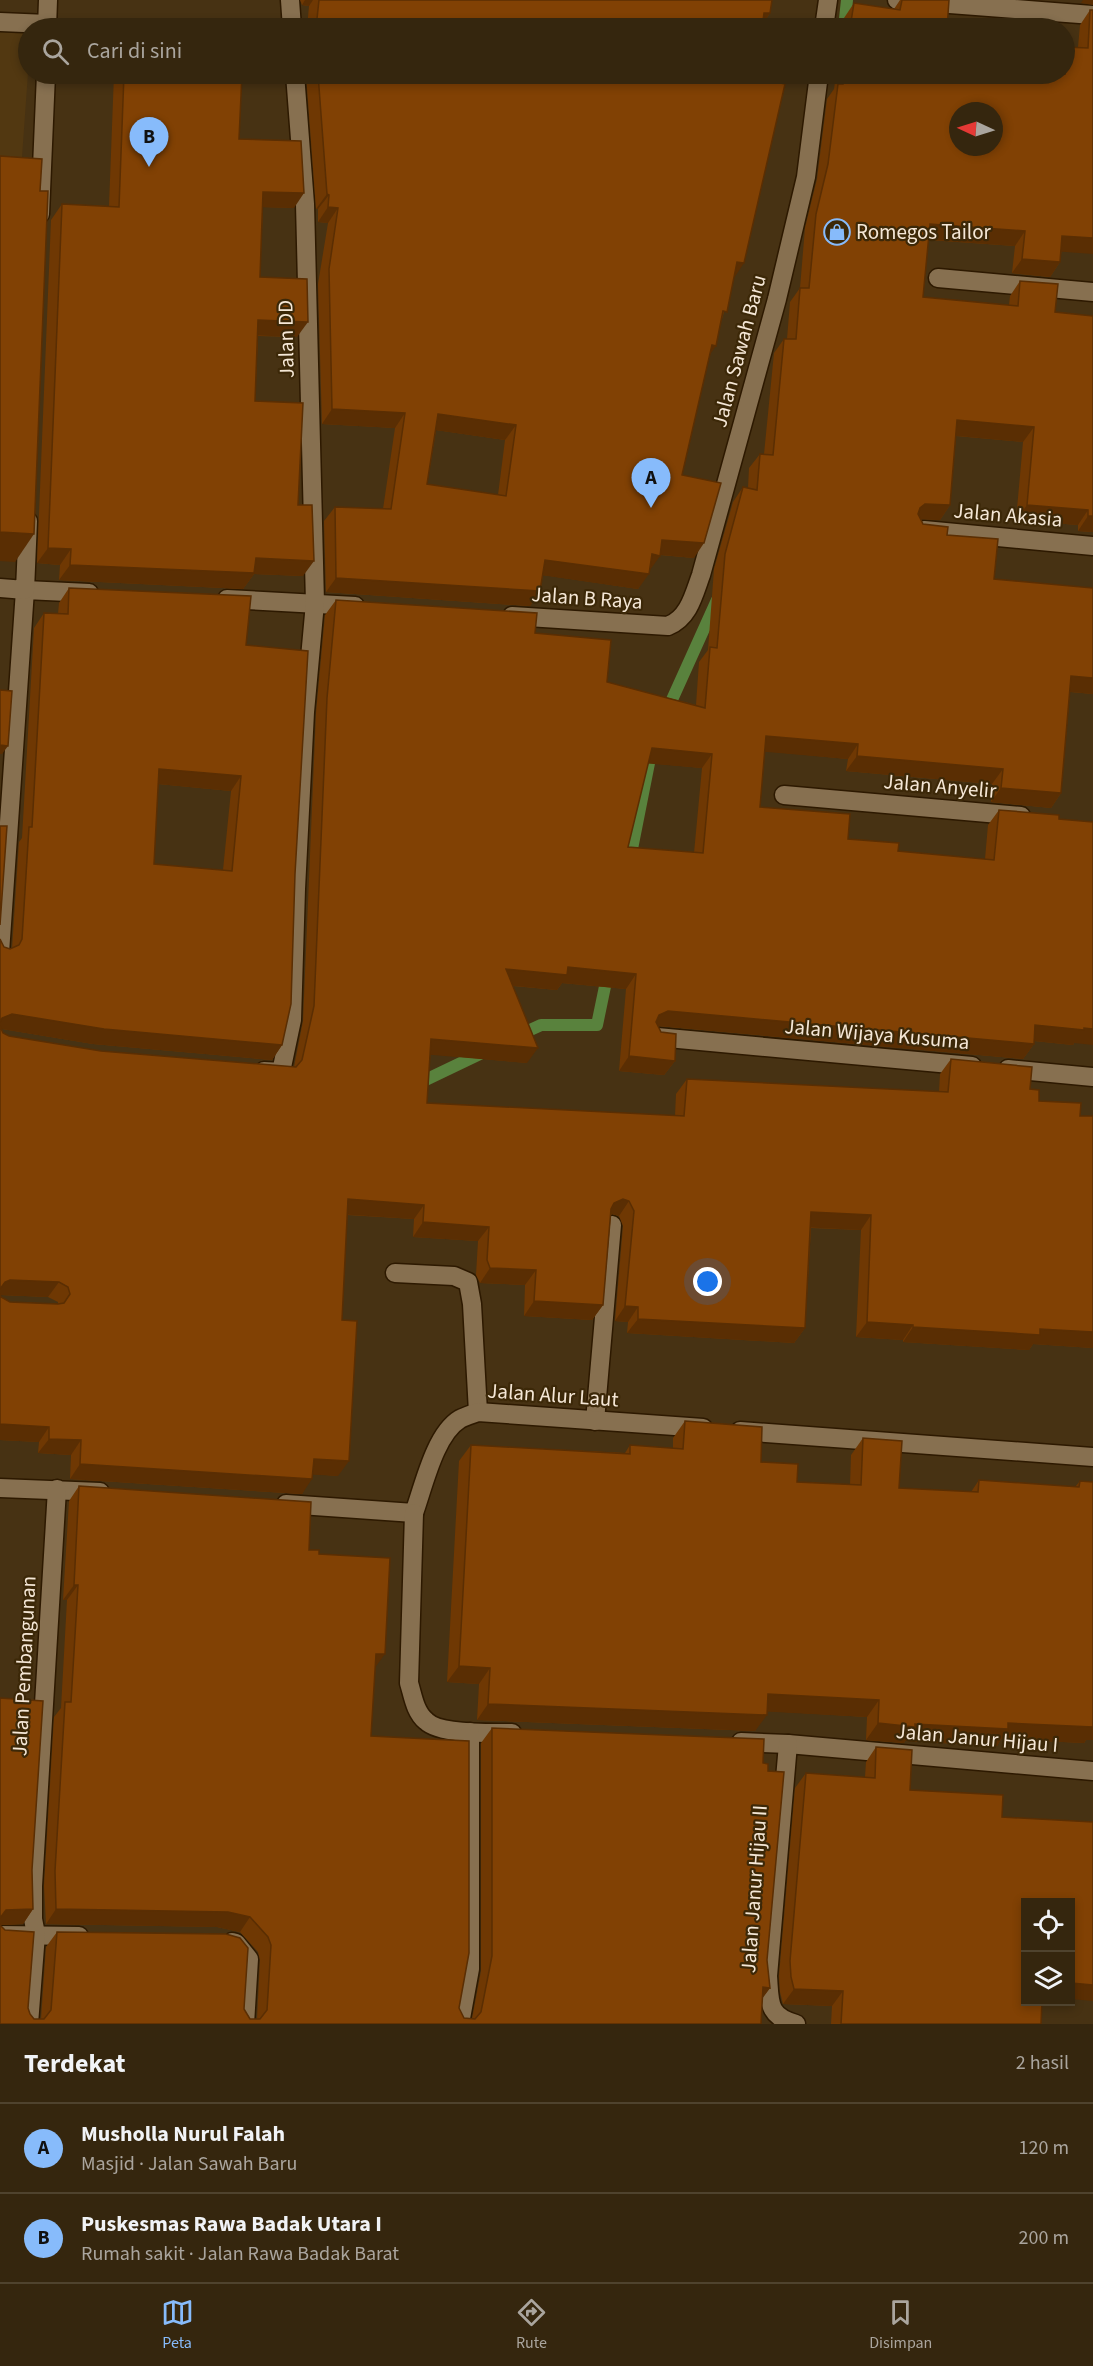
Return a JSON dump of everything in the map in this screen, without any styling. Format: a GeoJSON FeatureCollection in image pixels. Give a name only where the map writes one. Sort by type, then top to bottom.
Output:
{"type":"FeatureCollection","features":[{"type":"Feature","properties":{"kind":"street"},"geometry":{"type":"LineString","coordinates":[[47,18],[48,0]]}},
{"type":"Feature","properties":{"kind":"street"},"geometry":{"type":"LineString","coordinates":[[290,0],[291,18]]}},
{"type":"Feature","properties":{"kind":"street"},"geometry":{"type":"LineString","coordinates":[[825,18],[828,0]]}},
{"type":"Feature","properties":{"kind":"street"},"geometry":{"type":"LineString","coordinates":[[897,0],[1093,15]]}},
{"type":"Feature","properties":{"kind":"street"},"geometry":{"type":"LineString","coordinates":[[0,22],[18,24]]}},
{"type":"Feature","properties":{"kind":"street"},"geometry":{"type":"LineString","coordinates":[[40,228],[46,84]]}},
{"type":"Feature","properties":{"kind":"street","name":"Jalan DD"},"geometry":{"type":"LineString","coordinates":[[246,1069],[281,1072],[292,1020],[305,712],[315,603],[305,204],[296,84]]}},
{"type":"Feature","properties":{"kind":"street","name":"Jalan Sawah Baru"},"geometry":{"type":"LineString","coordinates":[[668,626],[678,622],[693,597],[777,299],[806,177],[818,84]]}},
{"type":"Feature","properties":{"kind":"street"},"geometry":{"type":"LineString","coordinates":[[938,278],[1093,292]]}},
{"type":"Feature","properties":{"kind":"street"},"geometry":{"type":"LineString","coordinates":[[0,953],[29,502]]}},
{"type":"Feature","properties":{"kind":"street","name":"Jalan Akasia"},"geometry":{"type":"LineString","coordinates":[[919,529],[1093,546]]}},
{"type":"Feature","properties":{"kind":"street"},"geometry":{"type":"LineString","coordinates":[[0,588],[106,594]]}},
{"type":"Feature","properties":{"kind":"street"},"geometry":{"type":"LineString","coordinates":[[210,598],[374,607]]}},
{"type":"Feature","properties":{"kind":"street","name":"Jalan B Raya"},"geometry":{"type":"LineString","coordinates":[[491,614],[668,626]]}},
{"type":"Feature","properties":{"kind":"street","name":"Jalan Anyelir"},"geometry":{"type":"LineString","coordinates":[[784,795],[1034,817]]}},
{"type":"Feature","properties":{"kind":"street","name":"Jalan Wijaya Kusuma"},"geometry":{"type":"LineString","coordinates":[[657,1037],[1093,1077]]}},
{"type":"Feature","properties":{"kind":"street"},"geometry":{"type":"LineString","coordinates":[[595,1420],[612,1225]]}},
{"type":"Feature","properties":{"kind":"street"},"geometry":{"type":"LineString","coordinates":[[395,1273],[454,1276],[468,1281],[472,1304],[478,1412]]}},
{"type":"Feature","properties":{"kind":"street","name":"Jalan Alur Laut"},"geometry":{"type":"LineString","coordinates":[[470,1732],[448,1730],[426,1722],[416,1708],[409,1683],[414,1513],[437,1448],[447,1430],[460,1419],[478,1412],[1093,1457]]}},
{"type":"Feature","properties":{"kind":"street"},"geometry":{"type":"LineString","coordinates":[[0,1488],[116,1493]]}},
{"type":"Feature","properties":{"kind":"street","name":"Jalan Pembangunan"},"geometry":{"type":"LineString","coordinates":[[29,2024],[35,1927],[33,1886],[57,1489]]}},
{"type":"Feature","properties":{"kind":"street"},"geometry":{"type":"LineString","coordinates":[[273,1504],[414,1513]]}},
{"type":"Feature","properties":{"kind":"street"},"geometry":{"type":"LineString","coordinates":[[460,2024],[470,1969],[470,1732],[529,1734]]}},
{"type":"Feature","properties":{"kind":"street","name":"Jalan Janur Hijau I"},"geometry":{"type":"LineString","coordinates":[[729,1741],[788,1744],[1093,1771]]}},
{"type":"Feature","properties":{"kind":"street","name":"Jalan Janur Hijau II"},"geometry":{"type":"LineString","coordinates":[[787,2023],[774,2013],[768,1976],[788,1744]]}},
{"type":"Feature","properties":{"kind":"street"},"geometry":{"type":"LineString","coordinates":[[0,1935],[35,1927],[94,1936]]}},
{"type":"Feature","properties":{"kind":"street"},"geometry":{"type":"LineString","coordinates":[[217,1938],[236,1943],[249,1959],[245,2024]]}},
{"type":"Feature","properties":{"kind":"shaded area"},"geometry":{"type":"Polygon","coordinates":[[[0,28],[18,29],[18,84],[27,84],[0,466],[0,28]]]}},
{"type":"Feature","properties":{"kind":"building"},"geometry":{"type":"Polygon","coordinates":[[[319,0],[772,0],[770,13],[764,13],[763,18],[317,18],[319,0]]]}},
{"type":"Feature","properties":{"kind":"building"},"geometry":{"type":"Polygon","coordinates":[[[902,0],[949,0],[948,18],[852,18],[854,3],[900,10],[902,0]]]}},
{"type":"Feature","properties":{"kind":"building"},"geometry":{"type":"Polygon","coordinates":[[[1090,10],[1093,10],[1093,238],[1062,236],[1060,262],[1022,259],[1025,231],[930,224],[923,297],[1018,306],[1020,281],[1058,284],[1055,312],[1093,316],[1093,516],[1088,516],[1088,510],[1027,505],[1034,427],[957,420],[950,505],[925,504],[920,508],[918,514],[923,524],[948,527],[947,535],[998,539],[994,579],[1093,588],[1093,678],[1071,676],[1061,793],[1001,788],[1003,769],[857,756],[858,744],[766,736],[760,807],[850,814],[848,839],[899,843],[898,851],[994,860],[999,810],[1059,815],[1059,819],[1093,822],[1093,1029],[1035,1025],[1034,1044],[668,1011],[659,1015],[656,1022],[661,1032],[676,1034],[675,1061],[629,1056],[636,974],[568,967],[567,975],[506,969],[538,1048],[431,1039],[427,1103],[684,1116],[687,1079],[948,1092],[951,1059],[1032,1067],[1030,1089],[1039,1090],[1039,1101],[1081,1103],[1080,1116],[1093,1116],[1093,1332],[1040,1329],[1040,1335],[867,1322],[871,1215],[811,1212],[805,1328],[638,1319],[638,1307],[625,1306],[634,1211],[629,1201],[623,1199],[614,1203],[611,1209],[603,1305],[534,1301],[536,1270],[490,1268],[487,1260],[489,1227],[423,1222],[424,1205],[348,1199],[342,1320],[357,1321],[349,1461],[314,1459],[312,1479],[80,1464],[81,1440],[49,1439],[49,1427],[0,1424],[0,1294],[10,1302],[58,1304],[64,1303],[70,1294],[68,1287],[59,1282],[10,1280],[5,1282],[0,1289],[0,1026],[3,1033],[9,1036],[101,1051],[296,1067],[302,1060],[314,1006],[327,698],[336,600],[537,613],[535,633],[611,640],[607,682],[705,708],[710,647],[717,648],[725,554],[743,487],[757,490],[760,454],[773,455],[784,339],[796,339],[800,288],[809,288],[816,214],[828,164],[838,84],[1075,84],[1075,47],[1088,48],[1090,10]],[[652,748],[628,847],[703,853],[712,754],[652,748]]]}},
{"type":"Feature","properties":{"kind":"building"},"geometry":{"type":"Polygon","coordinates":[[[124,84],[242,84],[239,139],[301,141],[304,193],[263,192],[260,277],[307,279],[308,322],[258,320],[255,401],[303,403],[298,505],[312,505],[314,561],[256,558],[254,573],[70,565],[71,549],[48,548],[62,204],[119,207],[124,84]]]}},
{"type":"Feature","properties":{"kind":"building"},"geometry":{"type":"Polygon","coordinates":[[[319,84],[785,84],[744,263],[737,262],[727,312],[723,311],[716,346],[712,345],[682,475],[721,483],[704,543],[662,540],[660,556],[652,554],[649,574],[545,560],[540,591],[336,578],[335,507],[391,509],[405,413],[332,409],[329,269],[338,208],[328,207],[329,195],[327,194],[319,84]],[[438,414],[427,484],[506,496],[516,425],[438,414]]]}},
{"type":"Feature","properties":{"kind":"building"},"geometry":{"type":"Polygon","coordinates":[[[0,156],[42,159],[40,191],[48,191],[34,534],[0,532],[0,156]]]}},
{"type":"Feature","properties":{"kind":"building"},"geometry":{"type":"Polygon","coordinates":[[[69,588],[251,596],[246,645],[308,651],[295,874],[291,1004],[282,1045],[104,1029],[12,1014],[2,1018],[0,1022],[0,939],[4,947],[10,949],[19,945],[22,939],[29,827],[32,827],[44,613],[68,614],[69,588]],[[159,769],[154,864],[232,871],[241,776],[159,769]]]}},
{"type":"Feature","properties":{"kind":"building"},"geometry":{"type":"Polygon","coordinates":[[[0,690],[12,691],[8,746],[0,745],[0,690]]]}},
{"type":"Feature","properties":{"kind":"building"},"geometry":{"type":"Polygon","coordinates":[[[0,826],[7,826],[0,925],[0,826]]]}},
{"type":"Feature","properties":{"kind":"building"},"geometry":{"type":"Polygon","coordinates":[[[685,1421],[762,1427],[761,1462],[798,1464],[797,1482],[861,1485],[863,1438],[902,1441],[899,1488],[978,1492],[979,1480],[1079,1487],[1080,1481],[1093,1482],[1093,1727],[1008,1723],[1008,1729],[915,1724],[915,1727],[878,1723],[879,1700],[768,1694],[767,1715],[488,1704],[490,1668],[459,1666],[471,1445],[630,1454],[630,1445],[683,1449],[685,1421]]]}},
{"type":"Feature","properties":{"kind":"building"},"geometry":{"type":"Polygon","coordinates":[[[79,1486],[311,1502],[309,1550],[319,1550],[319,1554],[390,1558],[385,1654],[376,1654],[371,1736],[469,1741],[469,1953],[459,2008],[464,2018],[475,2019],[481,2012],[492,1956],[492,1728],[764,1739],[763,1763],[768,1764],[768,1771],[784,1772],[767,1960],[770,1988],[763,1987],[761,2024],[0,2024],[0,1925],[5,1930],[34,1932],[28,2008],[34,2019],[44,2019],[51,2010],[57,1932],[226,1934],[240,1938],[248,1948],[244,2009],[250,2019],[260,2019],[267,2010],[271,1945],[268,1937],[250,1917],[228,1912],[56,1909],[55,1871],[65,1702],[71,1702],[78,1585],[74,1585],[79,1486]]]}},
{"type":"Feature","properties":{"kind":"building"},"geometry":{"type":"Polygon","coordinates":[[[0,1698],[43,1701],[32,1870],[33,1909],[6,1910],[0,1918],[0,1698]]]}},
{"type":"Feature","properties":{"kind":"building"},"geometry":{"type":"Polygon","coordinates":[[[876,1747],[912,1750],[910,1790],[1003,1795],[1002,1817],[1093,1822],[1093,1985],[1075,1983],[1075,1898],[1021,1898],[1021,2006],[1042,2006],[1041,2024],[841,2024],[843,1991],[794,1989],[790,1961],[806,1773],[875,1778],[876,1747]]]}},
{"type":"Feature","properties":{"kind":"waterway"},"geometry":{"type":"LineString","coordinates":[[845,18],[847,0]]}},
{"type":"Feature","properties":{"kind":"waterway"},"geometry":{"type":"LineString","coordinates":[[666,713],[717,600]]}},
{"type":"Feature","properties":{"kind":"waterway"},"geometry":{"type":"LineString","coordinates":[[629,864],[652,748]]}},
{"type":"Feature","properties":{"kind":"waterway"},"geometry":{"type":"LineString","coordinates":[[515,1037],[541,1025],[597,1025],[608,972]]}},
{"type":"Feature","properties":{"kind":"waterway"},"geometry":{"type":"LineString","coordinates":[[415,1085],[486,1051]]}},
{"type":"Feature","properties":{"kind":"place","name":"Puskesmas Rawa Badak Utara I"},"geometry":{"type":"Point","coordinates":[149,167]}},
{"type":"Feature","properties":{"kind":"place","name":"Romegos Tailor"},"geometry":{"type":"Point","coordinates":[837,232]}},
{"type":"Feature","properties":{"kind":"place","name":"Musholla Nurul Falah"},"geometry":{"type":"Point","coordinates":[651,508]}}]}
